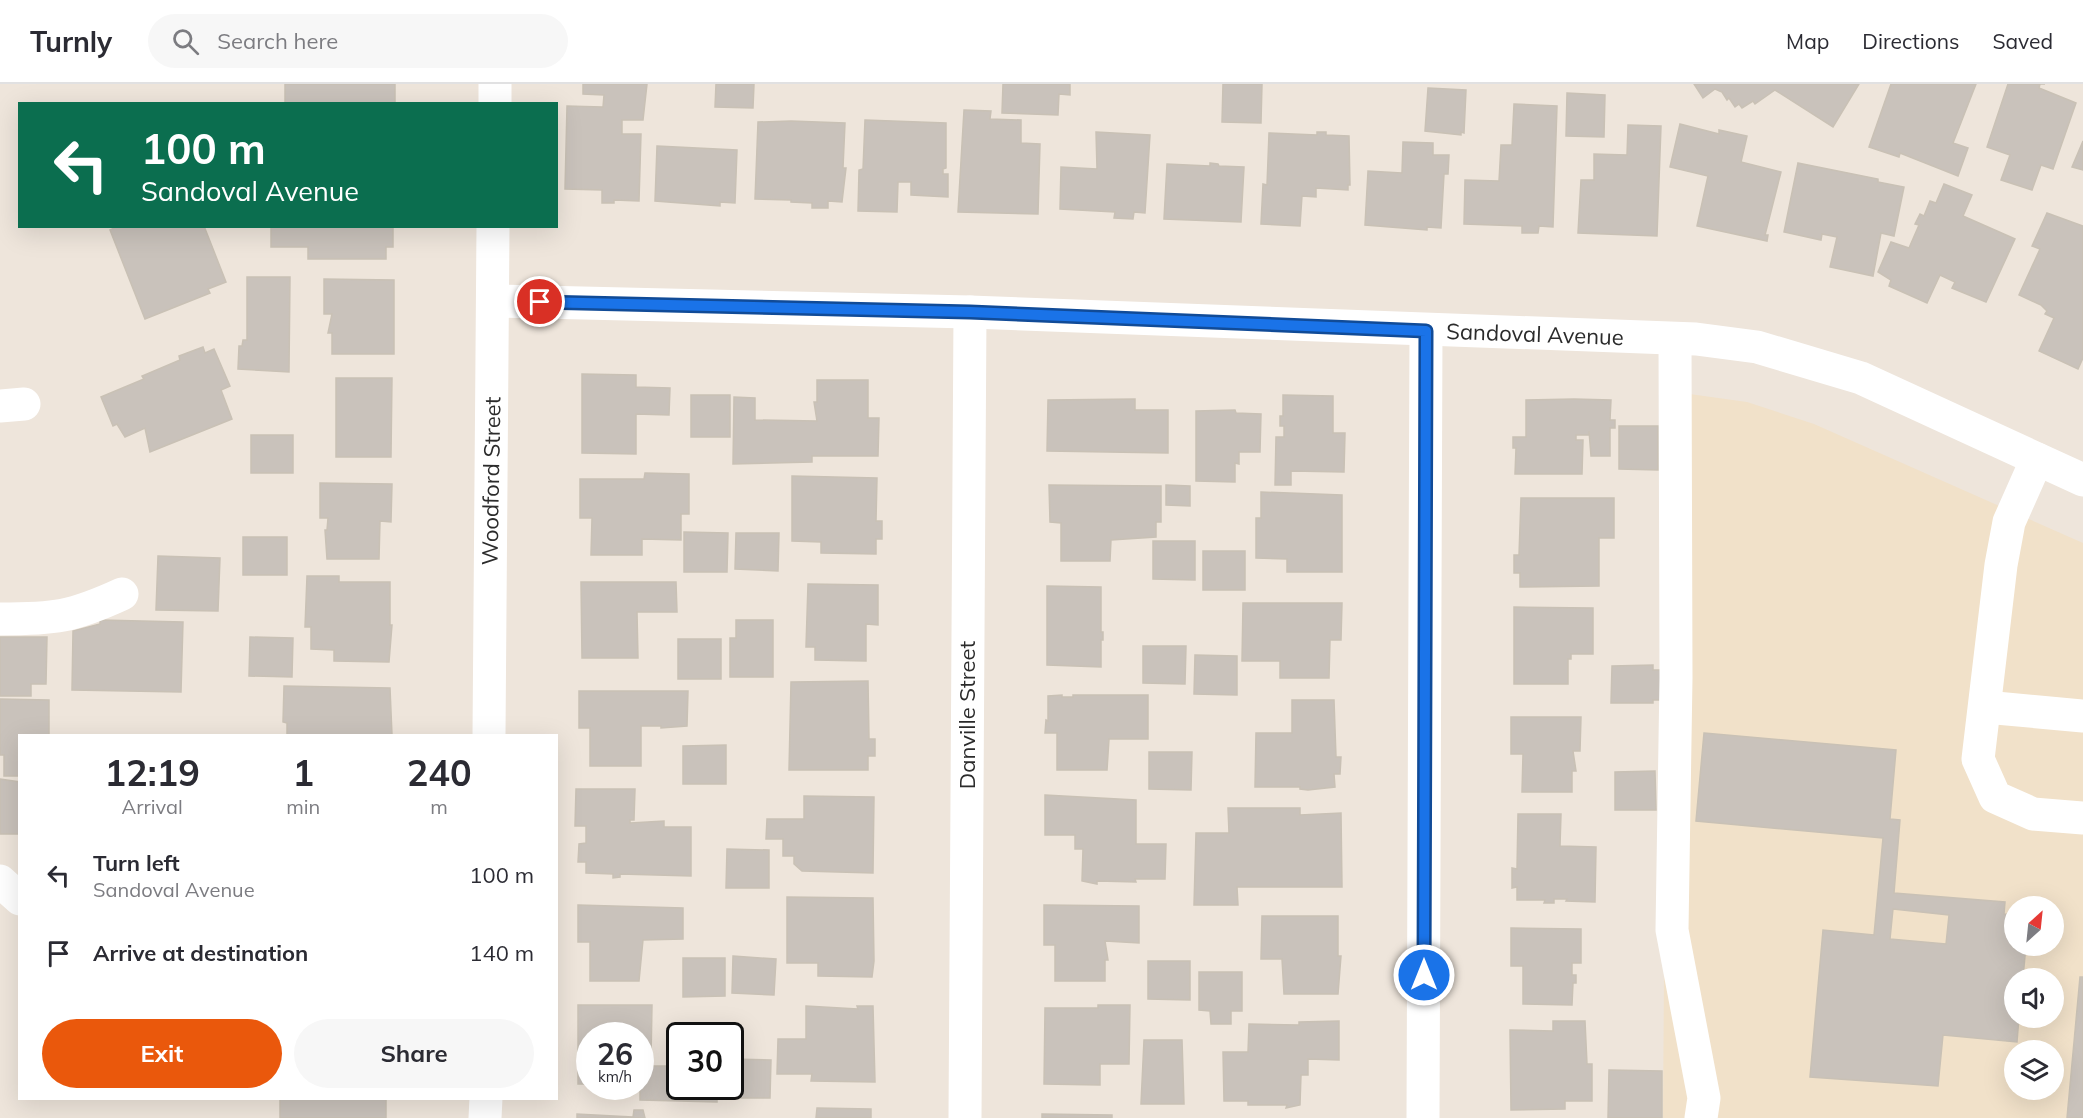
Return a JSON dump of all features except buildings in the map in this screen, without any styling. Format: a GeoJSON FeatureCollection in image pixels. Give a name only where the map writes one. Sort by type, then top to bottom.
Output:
{"type":"FeatureCollection","features":[{"type":"Feature","properties":{"kind":"street"},"geometry":{"type":"LineString","coordinates":[[495,84],[495,102]]}},
{"type":"Feature","properties":{"kind":"street","name":"Woodford Street"},"geometry":{"type":"LineString","coordinates":[[489,734],[493,228]]}},
{"type":"Feature","properties":{"kind":"street","name":"Sandoval Avenue"},"geometry":{"type":"LineString","coordinates":[[493,301],[970,312],[1675,339],[1757,347],[1861,378],[2083,480]]}},
{"type":"Feature","properties":{"kind":"street","name":"Danville Street"},"geometry":{"type":"LineString","coordinates":[[965,1118],[970,312]]}},
{"type":"Feature","properties":{"kind":"street"},"geometry":{"type":"LineString","coordinates":[[1423,1118],[1426,331]]}},
{"type":"Feature","properties":{"kind":"street"},"geometry":{"type":"LineString","coordinates":[[1675,339],[1676,678],[1672,930],[1704,1098],[1701,1118]]}},
{"type":"Feature","properties":{"kind":"street"},"geometry":{"type":"LineString","coordinates":[[2037,459],[2009,522],[1978,759],[1995,797],[2033,814],[2083,818]]}},
{"type":"Feature","properties":{"kind":"street"},"geometry":{"type":"LineString","coordinates":[[0,619],[55,618],[77,614],[122,594]]}},
{"type":"Feature","properties":{"kind":"street"},"geometry":{"type":"LineString","coordinates":[[1984,707],[2083,716]]}},
{"type":"Feature","properties":{"kind":"street"},"geometry":{"type":"LineString","coordinates":[[0,881],[18,896]]}},
{"type":"Feature","properties":{"kind":"street"},"geometry":{"type":"LineString","coordinates":[[486,1100],[486,1118]]}},
{"type":"Feature","properties":{"kind":"shaded area"},"geometry":{"type":"Polygon","coordinates":[[[1668,391],[1747,402],[1814,424],[2083,543],[2083,1118],[1663,1118],[1668,391]]]}},
{"type":"Feature","properties":{"kind":"route"},"geometry":{"type":"LineString","coordinates":[[540,302],[970,312],[1426,331],[1424,975]]}}]}
